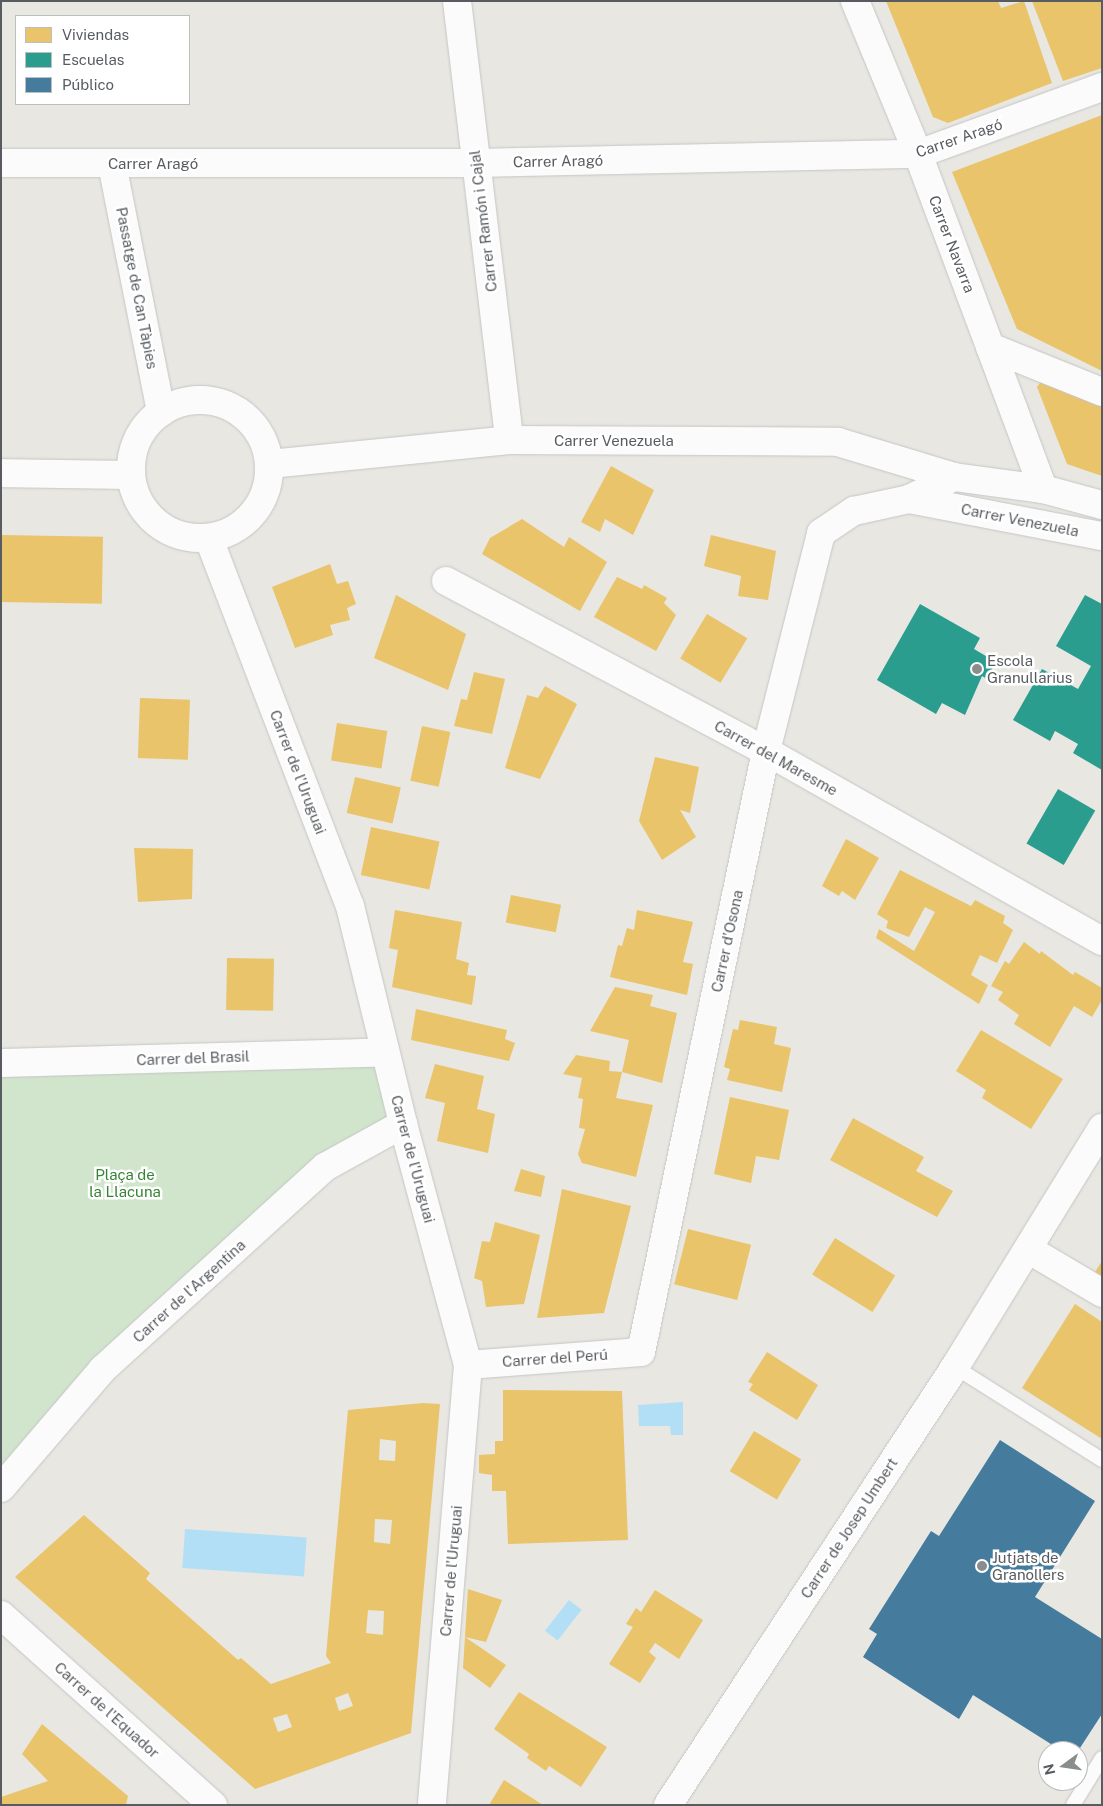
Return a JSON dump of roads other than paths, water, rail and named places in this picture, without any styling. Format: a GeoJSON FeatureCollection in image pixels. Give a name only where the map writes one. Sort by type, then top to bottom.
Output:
{"type":"FeatureCollection","features":[{"type":"Feature","properties":{"kind":"street","name":"Carrer Ramón i Cajal"},"geometry":{"type":"LineString","coordinates":[[457,1],[509,440]]}},
{"type":"Feature","properties":{"kind":"street","name":"Carrer Navarra"},"geometry":{"type":"LineString","coordinates":[[856,1],[918,154],[1044,489]]}},
{"type":"Feature","properties":{"kind":"street","name":"Carrer Aragó"},"geometry":{"type":"LineString","coordinates":[[1,163],[476,163],[918,154],[1102,87]]}},
{"type":"Feature","properties":{"kind":"street","name":"Passatge de Can Tàpies"},"geometry":{"type":"LineString","coordinates":[[112,164],[161,412]]}},
{"type":"Feature","properties":{"kind":"street"},"geometry":{"type":"LineString","coordinates":[[990,347],[1102,392]]}},
{"type":"Feature","properties":{"kind":"street"},"geometry":{"type":"LineString","coordinates":[[198,400],[221,402],[244,415],[260,432],[270,464],[268,488],[258,510],[240,528],[209,540],[178,536],[160,526],[141,507],[130,475],[133,450],[145,427],[161,412],[178,403],[198,400]]}},
{"type":"Feature","properties":{"kind":"street","name":"Carrer Venezuela"},"geometry":{"type":"LineString","coordinates":[[270,464],[509,440],[838,442],[954,476],[1044,489],[1102,505]]}},
{"type":"Feature","properties":{"kind":"street"},"geometry":{"type":"LineString","coordinates":[[1,473],[130,475]]}},
{"type":"Feature","properties":{"kind":"street","name":"Carrer Venezuela"},"geometry":{"type":"LineString","coordinates":[[821,532],[854,511],[909,499],[954,476]]}},
{"type":"Feature","properties":{"kind":"street","name":"Carrer Venezuela"},"geometry":{"type":"LineString","coordinates":[[909,499],[1102,536]]}},
{"type":"Feature","properties":{"kind":"street","name":"Carrer d'Osona"},"geometry":{"type":"LineString","coordinates":[[641,1352],[766,751],[821,532]]}},
{"type":"Feature","properties":{"kind":"street","name":"Carrer de l'Uruguai"},"geometry":{"type":"LineString","coordinates":[[209,540],[350,906],[403,1124],[468,1365],[432,1805]]}},
{"type":"Feature","properties":{"kind":"street","name":"Carrer del Maresme"},"geometry":{"type":"LineString","coordinates":[[446,581],[766,751],[1102,941]]}},
{"type":"Feature","properties":{"kind":"street","name":"Carrer del Brasil"},"geometry":{"type":"LineString","coordinates":[[1,1063],[385,1052]]}},
{"type":"Feature","properties":{"kind":"street","name":"Carrer de l'Argentina"},"geometry":{"type":"LineString","coordinates":[[1,1488],[103,1369],[325,1167],[403,1124]]}},
{"type":"Feature","properties":{"kind":"street","name":"Carrer de Josep Umbert"},"geometry":{"type":"LineString","coordinates":[[668,1805],[955,1367],[1102,1128]]}},
{"type":"Feature","properties":{"kind":"street"},"geometry":{"type":"LineString","coordinates":[[1028,1249],[1102,1293]]}},
{"type":"Feature","properties":{"kind":"street","name":"Carrer del Perú"},"geometry":{"type":"LineString","coordinates":[[468,1365],[641,1352]]}},
{"type":"Feature","properties":{"kind":"street","name":"Carrer de l'Equador"},"geometry":{"type":"LineString","coordinates":[[1,1615],[213,1805]]}},
{"type":"Feature","properties":{"kind":"lane"},"geometry":{"type":"LineString","coordinates":[[955,1367],[1102,1460]]}},
{"type":"Feature","properties":{"kind":"lane"},"geometry":{"type":"LineString","coordinates":[[1073,1805],[1102,1758]]}},
{"type":"Feature","properties":{"kind":"water"},"geometry":{"type":"Polygon","coordinates":[[[683,1402],[683,1435],[671,1435],[670,1426],[639,1426],[638,1405],[683,1402]]]}},
{"type":"Feature","properties":{"kind":"water"},"geometry":{"type":"Polygon","coordinates":[[[185,1529],[307,1538],[304,1576],[182,1568],[185,1529]]]}},
{"type":"Feature","properties":{"kind":"water"},"geometry":{"type":"Polygon","coordinates":[[[569,1600],[582,1610],[558,1641],[545,1631],[569,1600]]]}},
{"type":"Feature","properties":{"kind":"place","name":"Escola Granullarius"},"geometry":{"type":"Point","coordinates":[977,669]}},
{"type":"Feature","properties":{"kind":"place","name":"Jutjats de Granollers"},"geometry":{"type":"Point","coordinates":[982,1566]}},
{"type":"Feature","properties":{"kind":"park label","name":"Plaça de la Llacuna"},"geometry":{"type":"Point","coordinates":[125,1182]}}]}
